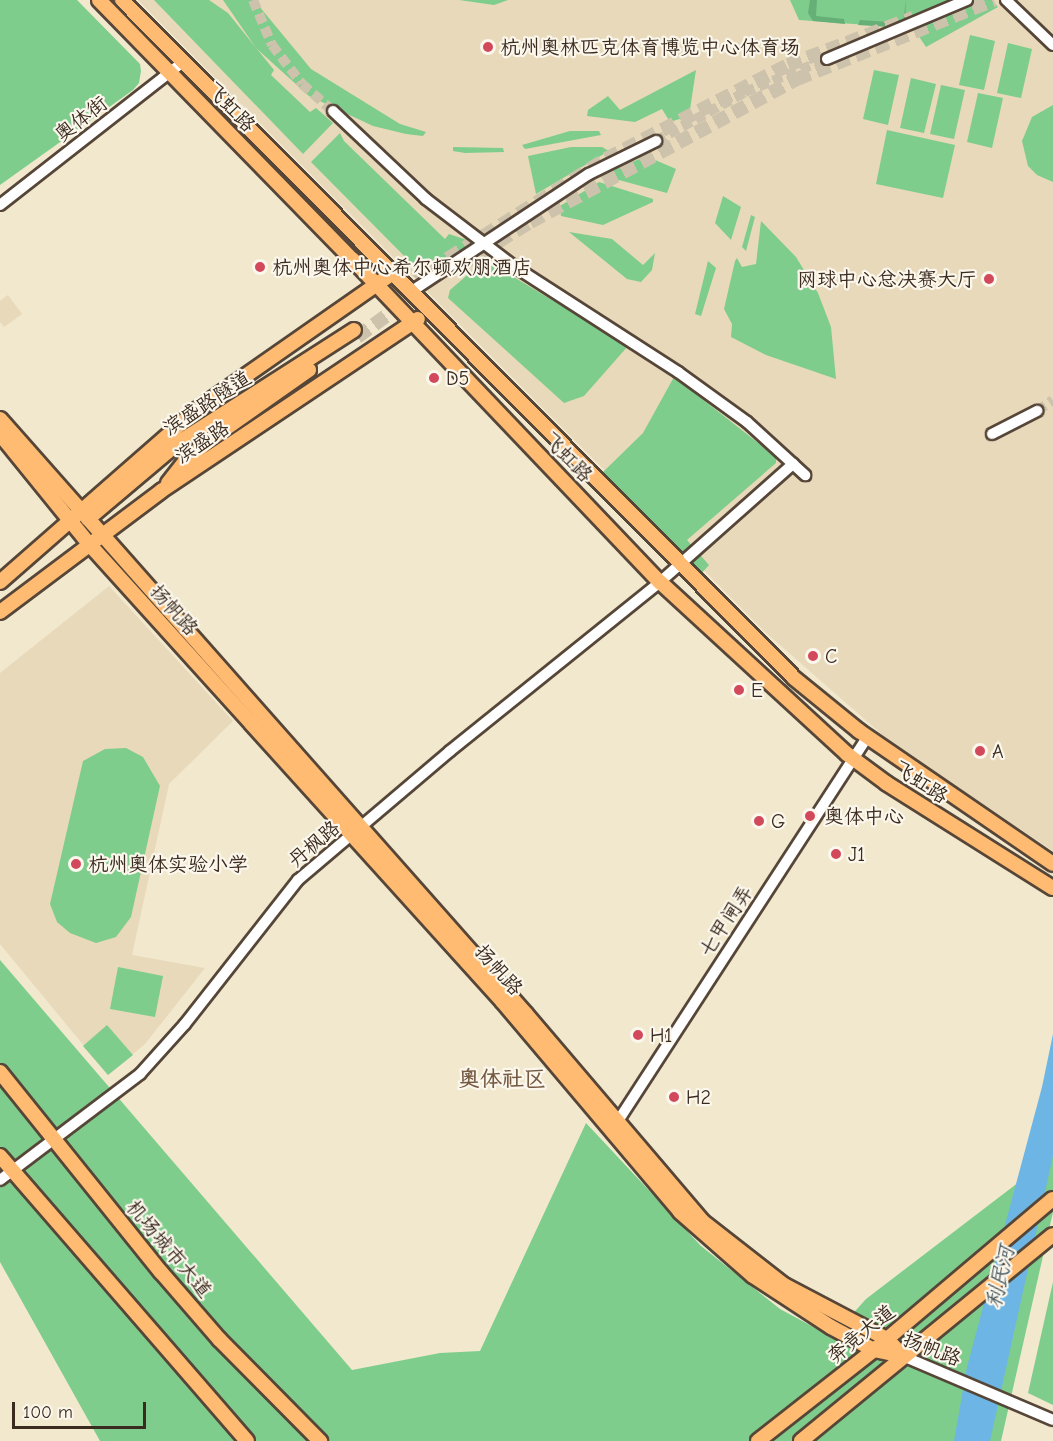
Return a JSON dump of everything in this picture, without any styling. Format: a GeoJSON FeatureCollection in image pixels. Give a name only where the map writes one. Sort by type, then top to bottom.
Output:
{"type":"FeatureCollection","features":[{"type":"Feature","properties":{"kind":"main road","name":"飞虹路"},"geometry":{"type":"LineString","coordinates":[[99,0],[375,283],[660,582],[852,758],[1053,888]]}},
{"type":"Feature","properties":{"kind":"main road","name":"飞虹路"},"geometry":{"type":"LineString","coordinates":[[128,2],[183,62],[394,272],[794,678],[867,737],[1053,864]]}},
{"type":"Feature","properties":{"kind":"main road","name":"滨盛路"},"geometry":{"type":"LineString","coordinates":[[0,582],[80,516],[195,411],[375,283],[394,272]]}},
{"type":"Feature","properties":{"kind":"main road","name":"滨盛路"},"geometry":{"type":"LineString","coordinates":[[0,612],[161,491],[430,310]]}},
{"type":"Feature","properties":{"kind":"main road","name":"滨盛路隧道"},"geometry":{"type":"LineString","coordinates":[[80,516],[178,443],[355,333],[215,436],[185,461],[161,491]]}},
{"type":"Feature","properties":{"kind":"main road"},"geometry":{"type":"LineString","coordinates":[[0,419],[80,516],[102,535],[356,833],[526,1014],[616,1124],[711,1228],[784,1285],[887,1339],[903,1356]]}},
{"type":"Feature","properties":{"kind":"main road","name":"扬帆路"},"geometry":{"type":"LineString","coordinates":[[0,434],[80,516],[90,545],[356,833],[680,1212],[753,1276],[874,1350],[903,1356]]}},
{"type":"Feature","properties":{"kind":"main road","name":"机场城市大道"},"geometry":{"type":"LineString","coordinates":[[0,1072],[219,1339],[320,1441]]}},
{"type":"Feature","properties":{"kind":"main road"},"geometry":{"type":"LineString","coordinates":[[0,1156],[6,1176],[247,1441]]}},
{"type":"Feature","properties":{"kind":"main road","name":"奔竞大道"},"geometry":{"type":"LineString","coordinates":[[758,1441],[874,1350],[1053,1198]]}},
{"type":"Feature","properties":{"kind":"main road"},"geometry":{"type":"LineString","coordinates":[[801,1441],[1053,1235]]}},
{"type":"Feature","properties":{"kind":"street"},"geometry":{"type":"LineString","coordinates":[[827,59],[967,0]]}},
{"type":"Feature","properties":{"kind":"street"},"geometry":{"type":"LineString","coordinates":[[1006,0],[1053,45]]}},
{"type":"Feature","properties":{"kind":"street","name":"奥体街"},"geometry":{"type":"LineString","coordinates":[[0,205],[183,62]]}},
{"type":"Feature","properties":{"kind":"street"},"geometry":{"type":"LineString","coordinates":[[333,111],[426,199],[484,243],[713,397],[747,422],[805,475]]}},
{"type":"Feature","properties":{"kind":"street"},"geometry":{"type":"LineString","coordinates":[[412,291],[589,174],[656,141]]}},
{"type":"Feature","properties":{"kind":"street"},"geometry":{"type":"LineString","coordinates":[[992,434],[1037,411]]}},
{"type":"Feature","properties":{"kind":"street","name":"丹枫路"},"geometry":{"type":"LineString","coordinates":[[6,1176],[140,1074],[185,1024],[298,880],[450,751],[660,582],[793,465]]}},
{"type":"Feature","properties":{"kind":"street","name":"七甲闸弄"},"geometry":{"type":"LineString","coordinates":[[616,1124],[867,737]]}},
{"type":"Feature","properties":{"kind":"street","name":"扬帆路"},"geometry":{"type":"LineString","coordinates":[[903,1356],[1053,1420]]}},
{"type":"Feature","properties":{"kind":"shaded area"},"geometry":{"type":"Polygon","coordinates":[[[138,0],[1053,0],[1053,851],[894,745],[764,631],[138,0]]]}},
{"type":"Feature","properties":{"kind":"shaded area"},"geometry":{"type":"Polygon","coordinates":[[[8,295],[22,314],[4,327],[0,322],[0,301],[8,295]]]}},
{"type":"Feature","properties":{"kind":"shaded area","name":"杭州奥体实验小学"},"geometry":{"type":"Polygon","coordinates":[[[109,586],[233,721],[169,784],[132,955],[205,968],[145,1044],[108,1075],[0,944],[0,673],[109,586]]]}},
{"type":"Feature","properties":{"kind":"green space"},"geometry":{"type":"Polygon","coordinates":[[[0,0],[77,0],[140,64],[141,71],[139,83],[133,90],[0,185],[0,0]]]}},
{"type":"Feature","properties":{"kind":"green space"},"geometry":{"type":"Polygon","coordinates":[[[154,0],[209,0],[228,13],[274,70],[271,75],[310,112],[316,108],[333,123],[303,154],[154,0]]]}},
{"type":"Feature","properties":{"kind":"green space"},"geometry":{"type":"Polygon","coordinates":[[[223,0],[254,0],[311,69],[400,124],[426,132],[423,136],[373,126],[309,96],[256,48],[223,0]]]}},
{"type":"Feature","properties":{"kind":"green space"},"geometry":{"type":"Polygon","coordinates":[[[459,0],[508,0],[494,5],[459,0]]]}},
{"type":"Feature","properties":{"kind":"green space"},"geometry":{"type":"Polygon","coordinates":[[[790,0],[992,0],[998,7],[926,47],[916,32],[908,28],[799,20],[790,0]]]}},
{"type":"Feature","properties":{"kind":"green space"},"geometry":{"type":"Polygon","coordinates":[[[810,0],[817,0],[816,16],[844,19],[845,24],[813,21],[808,13],[810,0]]]}},
{"type":"Feature","properties":{"kind":"green space"},"geometry":{"type":"Polygon","coordinates":[[[906,0],[905,28],[858,25],[860,20],[903,23],[906,0]]]}},
{"type":"Feature","properties":{"kind":"green space"},"geometry":{"type":"Polygon","coordinates":[[[970,35],[995,41],[984,90],[959,85],[970,35]]]}},
{"type":"Feature","properties":{"kind":"green space"},"geometry":{"type":"Polygon","coordinates":[[[1008,43],[1032,49],[1021,98],[997,93],[1008,43]]]}},
{"type":"Feature","properties":{"kind":"green space"},"geometry":{"type":"Polygon","coordinates":[[[696,70],[689,116],[670,122],[662,109],[635,122],[587,116],[588,110],[608,96],[620,110],[696,70]]]}},
{"type":"Feature","properties":{"kind":"green space"},"geometry":{"type":"Polygon","coordinates":[[[874,70],[899,75],[888,125],[863,119],[874,70]]]}},
{"type":"Feature","properties":{"kind":"green space"},"geometry":{"type":"Polygon","coordinates":[[[911,78],[936,84],[924,133],[900,128],[911,78]]]}},
{"type":"Feature","properties":{"kind":"green space"},"geometry":{"type":"Polygon","coordinates":[[[941,85],[965,90],[954,139],[930,134],[941,85]]]}},
{"type":"Feature","properties":{"kind":"green space"},"geometry":{"type":"Polygon","coordinates":[[[978,93],[1003,98],[992,148],[967,142],[978,93]]]}},
{"type":"Feature","properties":{"kind":"green space"},"geometry":{"type":"Polygon","coordinates":[[[1053,105],[1053,182],[1037,175],[1028,166],[1022,141],[1032,117],[1053,105]]]}},
{"type":"Feature","properties":{"kind":"green space"},"geometry":{"type":"Polygon","coordinates":[[[887,130],[955,145],[943,198],[876,184],[887,130]]]}},
{"type":"Feature","properties":{"kind":"green space"},"geometry":{"type":"Polygon","coordinates":[[[570,131],[599,131],[601,135],[525,149],[522,145],[570,131]]]}},
{"type":"Feature","properties":{"kind":"green space"},"geometry":{"type":"Polygon","coordinates":[[[340,133],[344,141],[445,239],[449,234],[467,240],[468,250],[426,278],[311,162],[340,133]]]}},
{"type":"Feature","properties":{"kind":"green space"},"geometry":{"type":"Polygon","coordinates":[[[453,147],[503,148],[504,152],[465,153],[453,151],[453,147]]]}},
{"type":"Feature","properties":{"kind":"green space"},"geometry":{"type":"Polygon","coordinates":[[[571,147],[602,147],[609,151],[536,194],[528,156],[571,147]]]}},
{"type":"Feature","properties":{"kind":"green space"},"geometry":{"type":"Polygon","coordinates":[[[646,156],[676,169],[667,193],[615,179],[612,171],[646,156]]]}},
{"type":"Feature","properties":{"kind":"green space"},"geometry":{"type":"Polygon","coordinates":[[[599,182],[653,199],[653,202],[603,225],[561,216],[560,206],[599,182]]]}},
{"type":"Feature","properties":{"kind":"green space"},"geometry":{"type":"Polygon","coordinates":[[[723,196],[741,207],[731,240],[715,223],[723,196]]]}},
{"type":"Feature","properties":{"kind":"green space"},"geometry":{"type":"Polygon","coordinates":[[[751,215],[755,217],[746,251],[742,247],[751,215]]]}},
{"type":"Feature","properties":{"kind":"green space"},"geometry":{"type":"Polygon","coordinates":[[[761,221],[796,257],[818,293],[831,327],[836,379],[766,355],[731,337],[732,324],[724,309],[735,261],[737,258],[742,267],[756,264],[761,221]]]}},
{"type":"Feature","properties":{"kind":"green space"},"geometry":{"type":"Polygon","coordinates":[[[569,232],[612,239],[643,265],[655,253],[652,270],[641,282],[627,279],[569,232]]]}},
{"type":"Feature","properties":{"kind":"green space"},"geometry":{"type":"Polygon","coordinates":[[[708,261],[716,268],[701,316],[695,314],[708,261]]]}},
{"type":"Feature","properties":{"kind":"green space"},"geometry":{"type":"Polygon","coordinates":[[[489,262],[628,346],[584,396],[564,403],[448,298],[450,290],[480,264],[489,262]]]}},
{"type":"Feature","properties":{"kind":"green space"},"geometry":{"type":"Polygon","coordinates":[[[674,377],[776,457],[776,463],[687,540],[709,565],[701,574],[603,472],[643,433],[674,377]]]}},
{"type":"Feature","properties":{"kind":"green space"},"geometry":{"type":"Polygon","coordinates":[[[126,748],[143,757],[160,786],[131,917],[116,937],[96,943],[70,933],[57,922],[50,904],[83,761],[105,749],[126,748]]]}},
{"type":"Feature","properties":{"kind":"green space"},"geometry":{"type":"Polygon","coordinates":[[[0,960],[352,1370],[440,1353],[480,1351],[586,1123],[701,1246],[780,1309],[832,1337],[866,1299],[1053,1156],[1053,1212],[1001,1441],[100,1441],[0,1262],[0,960]]]}},
{"type":"Feature","properties":{"kind":"green space"},"geometry":{"type":"Polygon","coordinates":[[[118,967],[163,976],[155,1017],[110,1009],[118,967]]]}},
{"type":"Feature","properties":{"kind":"green space"},"geometry":{"type":"Polygon","coordinates":[[[107,1025],[133,1055],[108,1075],[83,1046],[107,1025]]]}},
{"type":"Feature","properties":{"kind":"green space"},"geometry":{"type":"Polygon","coordinates":[[[1053,1282],[1053,1405],[1028,1393],[1053,1282]]]}},
{"type":"Feature","properties":{"kind":"water","name":"利民河"},"geometry":{"type":"Polygon","coordinates":[[[1053,1034],[1053,1156],[990,1441],[954,1441],[967,1367],[1042,1087],[1053,1034]]]}},
{"type":"Feature","properties":{"kind":"tunnel"},"geometry":{"type":"LineString","coordinates":[[253,0],[272,45],[302,84],[333,111]]}},
{"type":"Feature","properties":{"kind":"tunnel"},"geometry":{"type":"LineString","coordinates":[[462,264],[530,222],[797,79],[994,0]]}},
{"type":"Feature","properties":{"kind":"tunnel"},"geometry":{"type":"LineString","coordinates":[[384,306],[430,270],[606,159],[788,65],[913,18]]}},
{"type":"Feature","properties":{"kind":"tunnel"},"geometry":{"type":"LineString","coordinates":[[656,141],[745,92],[827,59]]}},
{"type":"Feature","properties":{"kind":"tunnel"},"geometry":{"type":"LineString","coordinates":[[357,337],[423,289]]}},
{"type":"Feature","properties":{"kind":"tunnel"},"geometry":{"type":"LineString","coordinates":[[1037,411],[1053,400]]}},
{"type":"Feature","properties":{"kind":"place","name":"杭州奥林匹克体育博览中心体育场"},"geometry":{"type":"Point","coordinates":[488,47]}},
{"type":"Feature","properties":{"kind":"place","name":"杭州奥体中心希尔顿欢朋酒店"},"geometry":{"type":"Point","coordinates":[260,267]}},
{"type":"Feature","properties":{"kind":"place","name":"网球中心总决赛大厅"},"geometry":{"type":"Point","coordinates":[989,279]}},
{"type":"Feature","properties":{"kind":"place","name":"D5"},"geometry":{"type":"Point","coordinates":[434,378]}},
{"type":"Feature","properties":{"kind":"place","name":"C"},"geometry":{"type":"Point","coordinates":[813,656]}},
{"type":"Feature","properties":{"kind":"place","name":"E"},"geometry":{"type":"Point","coordinates":[739,690]}},
{"type":"Feature","properties":{"kind":"place","name":"A"},"geometry":{"type":"Point","coordinates":[980,751]}},
{"type":"Feature","properties":{"kind":"place","name":"奥体中心"},"geometry":{"type":"Point","coordinates":[810,816]}},
{"type":"Feature","properties":{"kind":"place","name":"G"},"geometry":{"type":"Point","coordinates":[759,821]}},
{"type":"Feature","properties":{"kind":"place","name":"J1"},"geometry":{"type":"Point","coordinates":[836,854]}},
{"type":"Feature","properties":{"kind":"place","name":"杭州奥体实验小学"},"geometry":{"type":"Point","coordinates":[76,864]}},
{"type":"Feature","properties":{"kind":"place","name":"H1"},"geometry":{"type":"Point","coordinates":[638,1035]}},
{"type":"Feature","properties":{"kind":"place","name":"H2"},"geometry":{"type":"Point","coordinates":[674,1097]}},
{"type":"Feature","properties":{"kind":"district","name":"奥体社区"},"geometry":{"type":"Point","coordinates":[502,1080]}}]}
